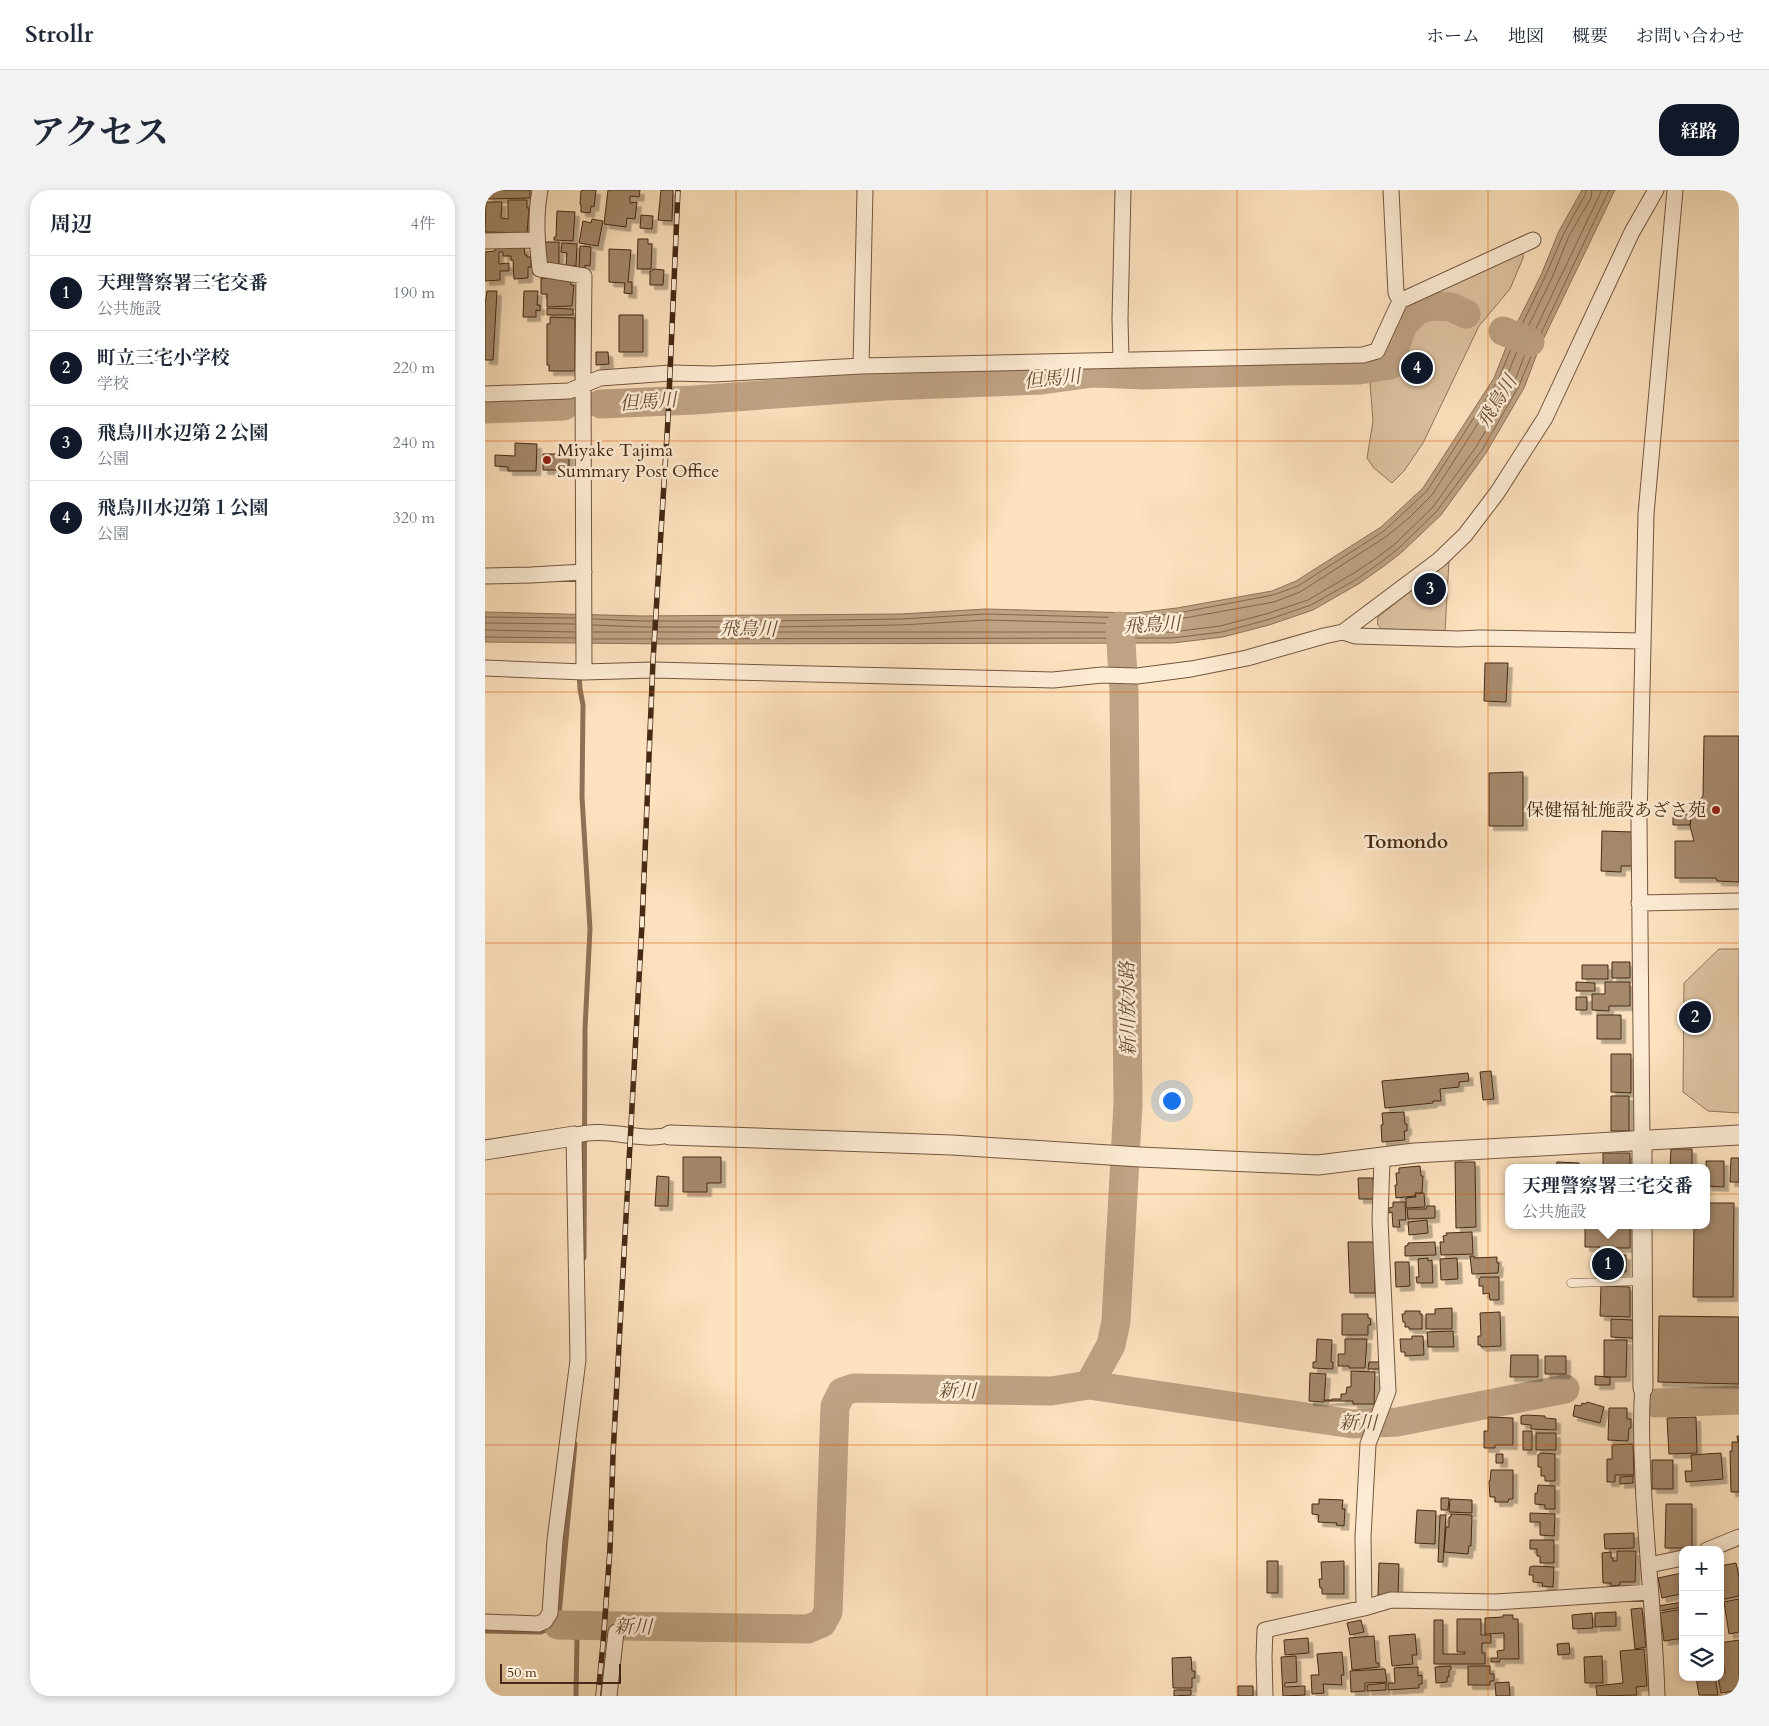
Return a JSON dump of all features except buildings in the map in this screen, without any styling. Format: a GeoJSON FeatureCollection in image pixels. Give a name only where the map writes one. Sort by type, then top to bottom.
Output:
{"type":"FeatureCollection","features":[{"type":"Feature","properties":{"kind":"street"},"geometry":{"type":"LineString","coordinates":[[540,190],[537,206],[537,240],[540,269],[584,276],[584,668]]}},
{"type":"Feature","properties":{"kind":"street"},"geometry":{"type":"LineString","coordinates":[[861,366],[865,190]]}},
{"type":"Feature","properties":{"kind":"street"},"geometry":{"type":"LineString","coordinates":[[1121,360],[1119,319],[1123,190]]}},
{"type":"Feature","properties":{"kind":"street"},"geometry":{"type":"LineString","coordinates":[[1391,190],[1396,293],[1400,301]]}},
{"type":"Feature","properties":{"kind":"street"},"geometry":{"type":"LineString","coordinates":[[485,668],[584,668],[1053,680],[1101,675],[1137,676],[1191,669],[1247,658],[1343,632],[1439,560],[1465,535],[1497,493],[1545,418],[1632,232],[1656,190]]}},
{"type":"Feature","properties":{"kind":"street"},"geometry":{"type":"LineString","coordinates":[[1642,1164],[1639,903],[1646,514],[1675,190]]}},
{"type":"Feature","properties":{"kind":"street"},"geometry":{"type":"LineString","coordinates":[[485,241],[537,240]]}},
{"type":"Feature","properties":{"kind":"street"},"geometry":{"type":"LineString","coordinates":[[485,394],[569,391],[600,378],[671,374],[714,374],[861,366],[1363,355],[1377,351],[1400,301],[1533,240]]}},
{"type":"Feature","properties":{"kind":"street"},"geometry":{"type":"LineString","coordinates":[[485,576],[584,578]]}},
{"type":"Feature","properties":{"kind":"street"},"geometry":{"type":"LineString","coordinates":[[1343,632],[1355,636],[1643,641]]}},
{"type":"Feature","properties":{"kind":"street"},"geometry":{"type":"LineString","coordinates":[[1639,903],[1739,901]]}},
{"type":"Feature","properties":{"kind":"street"},"geometry":{"type":"LineString","coordinates":[[485,1150],[573,1136],[586,1132],[647,1138],[670,1135],[952,1145],[1140,1157],[1318,1165],[1382,1159],[1415,1153],[1739,1135]]}},
{"type":"Feature","properties":{"kind":"street"},"geometry":{"type":"LineString","coordinates":[[485,1622],[539,1624],[545,1621],[551,1613],[555,1540],[578,1360],[573,1136]]}},
{"type":"Feature","properties":{"kind":"street"},"geometry":{"type":"LineString","coordinates":[[1364,1608],[1363,1537],[1368,1444],[1388,1392],[1380,1220],[1382,1159]]}},
{"type":"Feature","properties":{"kind":"street"},"geometry":{"type":"LineString","coordinates":[[1642,1229],[1643,1388],[1641,1412],[1645,1516],[1657,1696]]}},
{"type":"Feature","properties":{"kind":"street"},"geometry":{"type":"LineString","coordinates":[[1717,1546],[1739,1537]]}},
{"type":"Feature","properties":{"kind":"street"},"geometry":{"type":"LineString","coordinates":[[1649,1565],[1679,1559]]}},
{"type":"Feature","properties":{"kind":"street"},"geometry":{"type":"LineString","coordinates":[[1265,1696],[1265,1630],[1364,1608],[1391,1600],[1495,1602],[1650,1592]]}},
{"type":"Feature","properties":{"kind":"street"},"geometry":{"type":"LineString","coordinates":[[609,1696],[616,1632]]}},
{"type":"Feature","properties":{"kind":"lane"},"geometry":{"type":"LineString","coordinates":[[1571,1283],[1643,1281]]}},
{"type":"Feature","properties":{"kind":"shaded area"},"geometry":{"type":"Polygon","coordinates":[[[1523,252],[1523,258],[1510,289],[1479,326],[1423,443],[1404,471],[1392,483],[1374,468],[1367,458],[1373,421],[1370,383],[1374,374],[1375,362],[1384,356],[1398,320],[1424,297],[1523,252]]]}},
{"type":"Feature","properties":{"kind":"shaded area"},"geometry":{"type":"Polygon","coordinates":[[[1449,561],[1445,631],[1382,629],[1379,627],[1378,617],[1449,561]]]}},
{"type":"Feature","properties":{"kind":"shaded area"},"geometry":{"type":"Polygon","coordinates":[[[1719,949],[1739,949],[1739,1113],[1708,1111],[1683,1092],[1684,983],[1719,949]]]}},
{"type":"Feature","properties":{"kind":"water","name":"飛鳥川"},"geometry":{"type":"Polygon","coordinates":[[[1582,190],[1615,190],[1540,346],[1524,388],[1486,453],[1441,515],[1402,552],[1360,583],[1313,610],[1269,625],[1223,637],[1173,643],[666,644],[485,642],[485,612],[642,616],[901,614],[986,609],[1134,613],[1177,608],[1272,591],[1296,581],[1381,527],[1423,488],[1494,378],[1511,335],[1541,275],[1559,231],[1582,190]]]}},
{"type":"Feature","properties":{"kind":"waterway","name":"但馬川"},"geometry":{"type":"LineString","coordinates":[[601,404],[694,400],[886,386],[1042,380],[1093,373],[1145,375],[1359,370],[1390,365],[1402,326],[1416,311],[1431,306],[1451,307],[1466,314]]}},
{"type":"Feature","properties":{"kind":"waterway","name":"但馬川"},"geometry":{"type":"LineString","coordinates":[[1503,331],[1530,342]]}},
{"type":"Feature","properties":{"kind":"waterway","name":"但馬川"},"geometry":{"type":"LineString","coordinates":[[485,409],[564,406]]}},
{"type":"Feature","properties":{"kind":"waterway","name":"新川放水路"},"geometry":{"type":"LineString","coordinates":[[1089,1385],[1111,1345],[1116,1321],[1128,1104],[1124,692],[1120,626]]}},
{"type":"Feature","properties":{"kind":"waterway"},"geometry":{"type":"LineString","coordinates":[[579,673],[583,705],[582,797],[590,929],[585,1029],[584,1258]]}},
{"type":"Feature","properties":{"kind":"waterway","name":"新川"},"geometry":{"type":"LineString","coordinates":[[558,1625],[808,1629],[822,1623],[828,1612],[835,1406],[842,1392],[854,1388],[1051,1391],[1089,1385],[1353,1424],[1397,1422],[1565,1389]]}},
{"type":"Feature","properties":{"kind":"waterway","name":"新川"},"geometry":{"type":"LineString","coordinates":[[1656,1403],[1739,1400]]}},
{"type":"Feature","properties":{"kind":"waterway"},"geometry":{"type":"LineString","coordinates":[[558,1625],[575,1444]]}},
{"type":"Feature","properties":{"kind":"waterway"},"geometry":{"type":"LineString","coordinates":[[558,1625],[577,1639],[576,1696]]}},
{"type":"Feature","properties":{"kind":"waterway"},"geometry":{"type":"LineString","coordinates":[[485,1631],[541,1632],[558,1625]]}},
{"type":"Feature","properties":{"kind":"railway"},"geometry":{"type":"LineString","coordinates":[[598,1696],[610,1549],[613,1455],[642,924],[653,661],[668,419],[678,190]]}},
{"type":"Feature","properties":{"kind":"place","name":"飛鳥川水辺第１公園"},"geometry":{"type":"Point","coordinates":[1417,368]}},
{"type":"Feature","properties":{"kind":"place","name":"Miyake Tajima Summary Post Office"},"geometry":{"type":"Point","coordinates":[547,460]}},
{"type":"Feature","properties":{"kind":"place","name":"飛鳥川水辺第２公園"},"geometry":{"type":"Point","coordinates":[1430,589]}},
{"type":"Feature","properties":{"kind":"place","name":"保健福祉施設あざさ苑"},"geometry":{"type":"Point","coordinates":[1716,810]}},
{"type":"Feature","properties":{"kind":"place","name":"町立三宅小学校"},"geometry":{"type":"Point","coordinates":[1695,1017]}},
{"type":"Feature","properties":{"kind":"place","name":"天理警察署三宅交番"},"geometry":{"type":"Point","coordinates":[1608,1264]}},
{"type":"Feature","properties":{"kind":"district","name":"Tomondo"},"geometry":{"type":"Point","coordinates":[1406,841]}}]}
